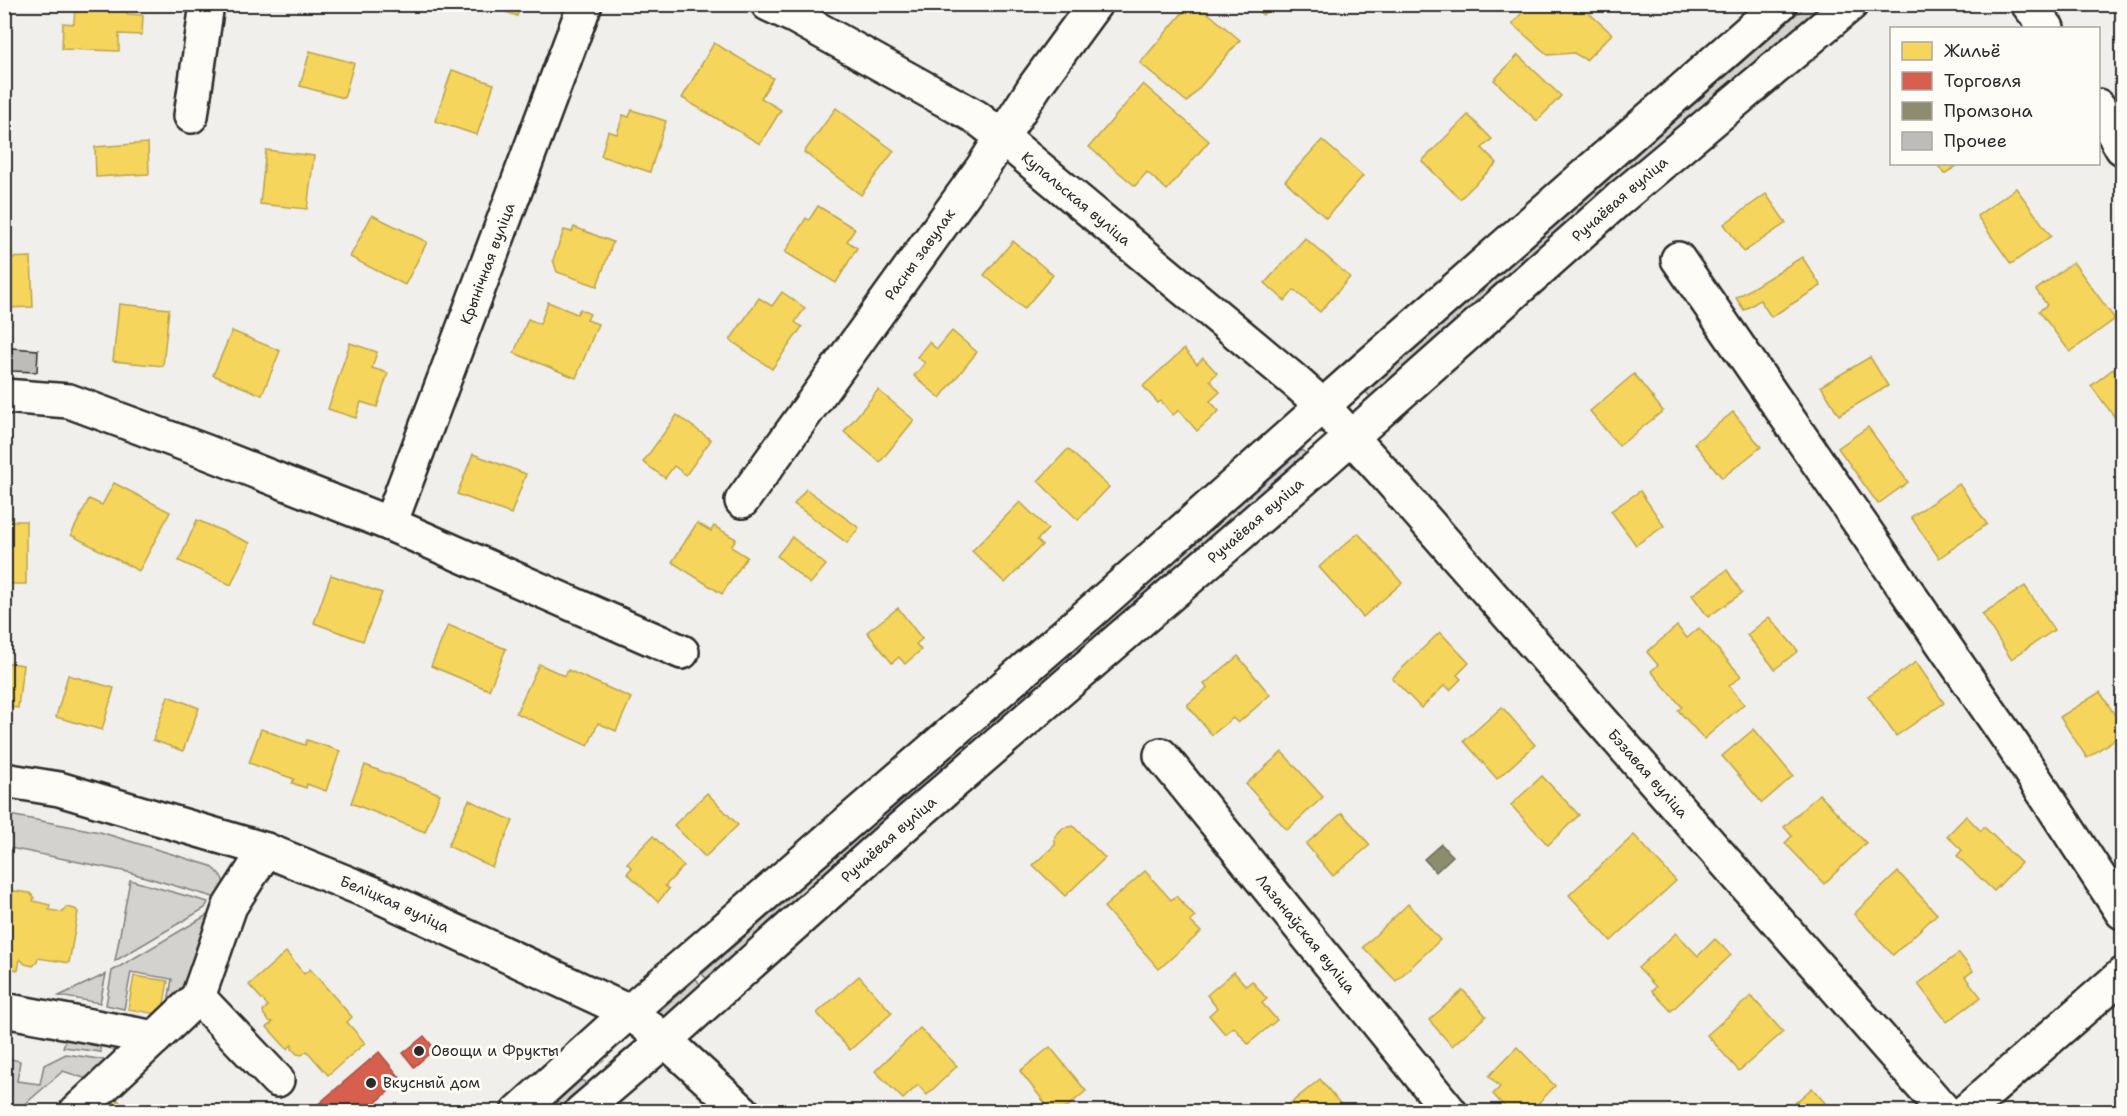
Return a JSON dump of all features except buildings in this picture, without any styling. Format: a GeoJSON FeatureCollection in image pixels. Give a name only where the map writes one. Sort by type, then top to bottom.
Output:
{"type":"FeatureCollection","features":[{"type":"Feature","properties":{"kind":"street"},"geometry":{"type":"LineString","coordinates":[[191,116],[207,4]]}},
{"type":"Feature","properties":{"kind":"street","name":"Крынічная вуліца"},"geometry":{"type":"LineString","coordinates":[[390,524],[585,4]]}},
{"type":"Feature","properties":{"kind":"street","name":"Купальская вуліца"},"geometry":{"type":"LineString","coordinates":[[768,4],[794,16],[966,112],[1003,138],[1323,406],[1351,437]]}},
{"type":"Feature","properties":{"kind":"street","name":"Расны завулак"},"geometry":{"type":"LineString","coordinates":[[742,501],[1003,138],[1035,86],[1095,4]]}},
{"type":"Feature","properties":{"kind":"street"},"geometry":{"type":"LineString","coordinates":[[518,1112],[629,1012],[1091,612],[1780,4]]}},
{"type":"Feature","properties":{"kind":"street","name":"Ручаёвая вуліца"},"geometry":{"type":"LineString","coordinates":[[581,1112],[665,1041],[910,820],[1351,437],[1619,198],[1851,4]]}},
{"type":"Feature","properties":{"kind":"street"},"geometry":{"type":"LineString","coordinates":[[2028,4],[2046,27]]}},
{"type":"Feature","properties":{"kind":"street"},"geometry":{"type":"LineString","coordinates":[[2100,110],[2122,148]]}},
{"type":"Feature","properties":{"kind":"street"},"geometry":{"type":"LineString","coordinates":[[1678,259],[2012,744],[2122,912]]}},
{"type":"Feature","properties":{"kind":"street"},"geometry":{"type":"LineString","coordinates":[[4,396],[69,401],[390,524],[682,652]]}},
{"type":"Feature","properties":{"kind":"street","name":"Бэзавая вуліца"},"geometry":{"type":"LineString","coordinates":[[1351,437],[1945,1112]]}},
{"type":"Feature","properties":{"kind":"street","name":"Лазанаўская вуліца"},"geometry":{"type":"LineString","coordinates":[[1161,755],[1450,1112]]}},
{"type":"Feature","properties":{"kind":"street","name":"Беліцкая вуліца"},"geometry":{"type":"LineString","coordinates":[[4,780],[59,789],[266,850],[377,895],[629,1012],[665,1041],[743,1112]]}},
{"type":"Feature","properties":{"kind":"street"},"geometry":{"type":"LineString","coordinates":[[76,1112],[198,997],[230,906],[266,850]]}},
{"type":"Feature","properties":{"kind":"street"},"geometry":{"type":"LineString","coordinates":[[1965,1112],[2122,975]]}},
{"type":"Feature","properties":{"kind":"street"},"geometry":{"type":"LineString","coordinates":[[198,997],[277,1080]]}},
{"type":"Feature","properties":{"kind":"street"},"geometry":{"type":"LineString","coordinates":[[4,1010],[155,1038]]}},
{"type":"Feature","properties":{"kind":"shaded area"},"geometry":{"type":"Polygon","coordinates":[[[1807,5],[1832,5],[1375,402],[1366,392],[1807,5]]]}},
{"type":"Feature","properties":{"kind":"shaded area"},"geometry":{"type":"Polygon","coordinates":[[[1302,450],[1310,458],[712,984],[702,974],[1302,450]]]}},
{"type":"Feature","properties":{"kind":"shaded area"},"geometry":{"type":"Polygon","coordinates":[[[4,814],[100,832],[211,866],[223,880],[220,899],[128,872],[5,847],[4,814]]]}},
{"type":"Feature","properties":{"kind":"shaded area"},"geometry":{"type":"Polygon","coordinates":[[[130,880],[208,902],[205,908],[115,961],[130,880]]]}},
{"type":"Feature","properties":{"kind":"shaded area"},"geometry":{"type":"Polygon","coordinates":[[[214,911],[185,990],[166,1014],[172,979],[131,972],[124,1009],[106,1005],[112,971],[214,911]]]}},
{"type":"Feature","properties":{"kind":"shaded area"},"geometry":{"type":"Polygon","coordinates":[[[106,974],[100,1003],[59,996],[106,974]]]}},
{"type":"Feature","properties":{"kind":"shaded area"},"geometry":{"type":"Polygon","coordinates":[[[696,979],[705,990],[666,1024],[657,1019],[657,1013],[696,979]]]}},
{"type":"Feature","properties":{"kind":"shaded area"},"geometry":{"type":"Polygon","coordinates":[[[67,1036],[98,1042],[101,1052],[63,1047],[67,1036]]]}},
{"type":"Feature","properties":{"kind":"shaded area"},"geometry":{"type":"Polygon","coordinates":[[[66,1054],[105,1060],[106,1064],[96,1082],[63,1071],[17,1111],[5,1112],[5,1058],[20,1061],[17,1081],[40,1084],[44,1065],[66,1054]]]}},
{"type":"Feature","properties":{"kind":"shaded area"},"geometry":{"type":"Polygon","coordinates":[[[580,1081],[584,1081],[587,1088],[560,1111],[546,1112],[580,1081]]]}},
{"type":"Feature","properties":{"kind":"place","name":"Овощи и Фрукты"},"geometry":{"type":"Point","coordinates":[419,1051]}},
{"type":"Feature","properties":{"kind":"place","name":"Вкусный дом"},"geometry":{"type":"Point","coordinates":[371,1083]}}]}
